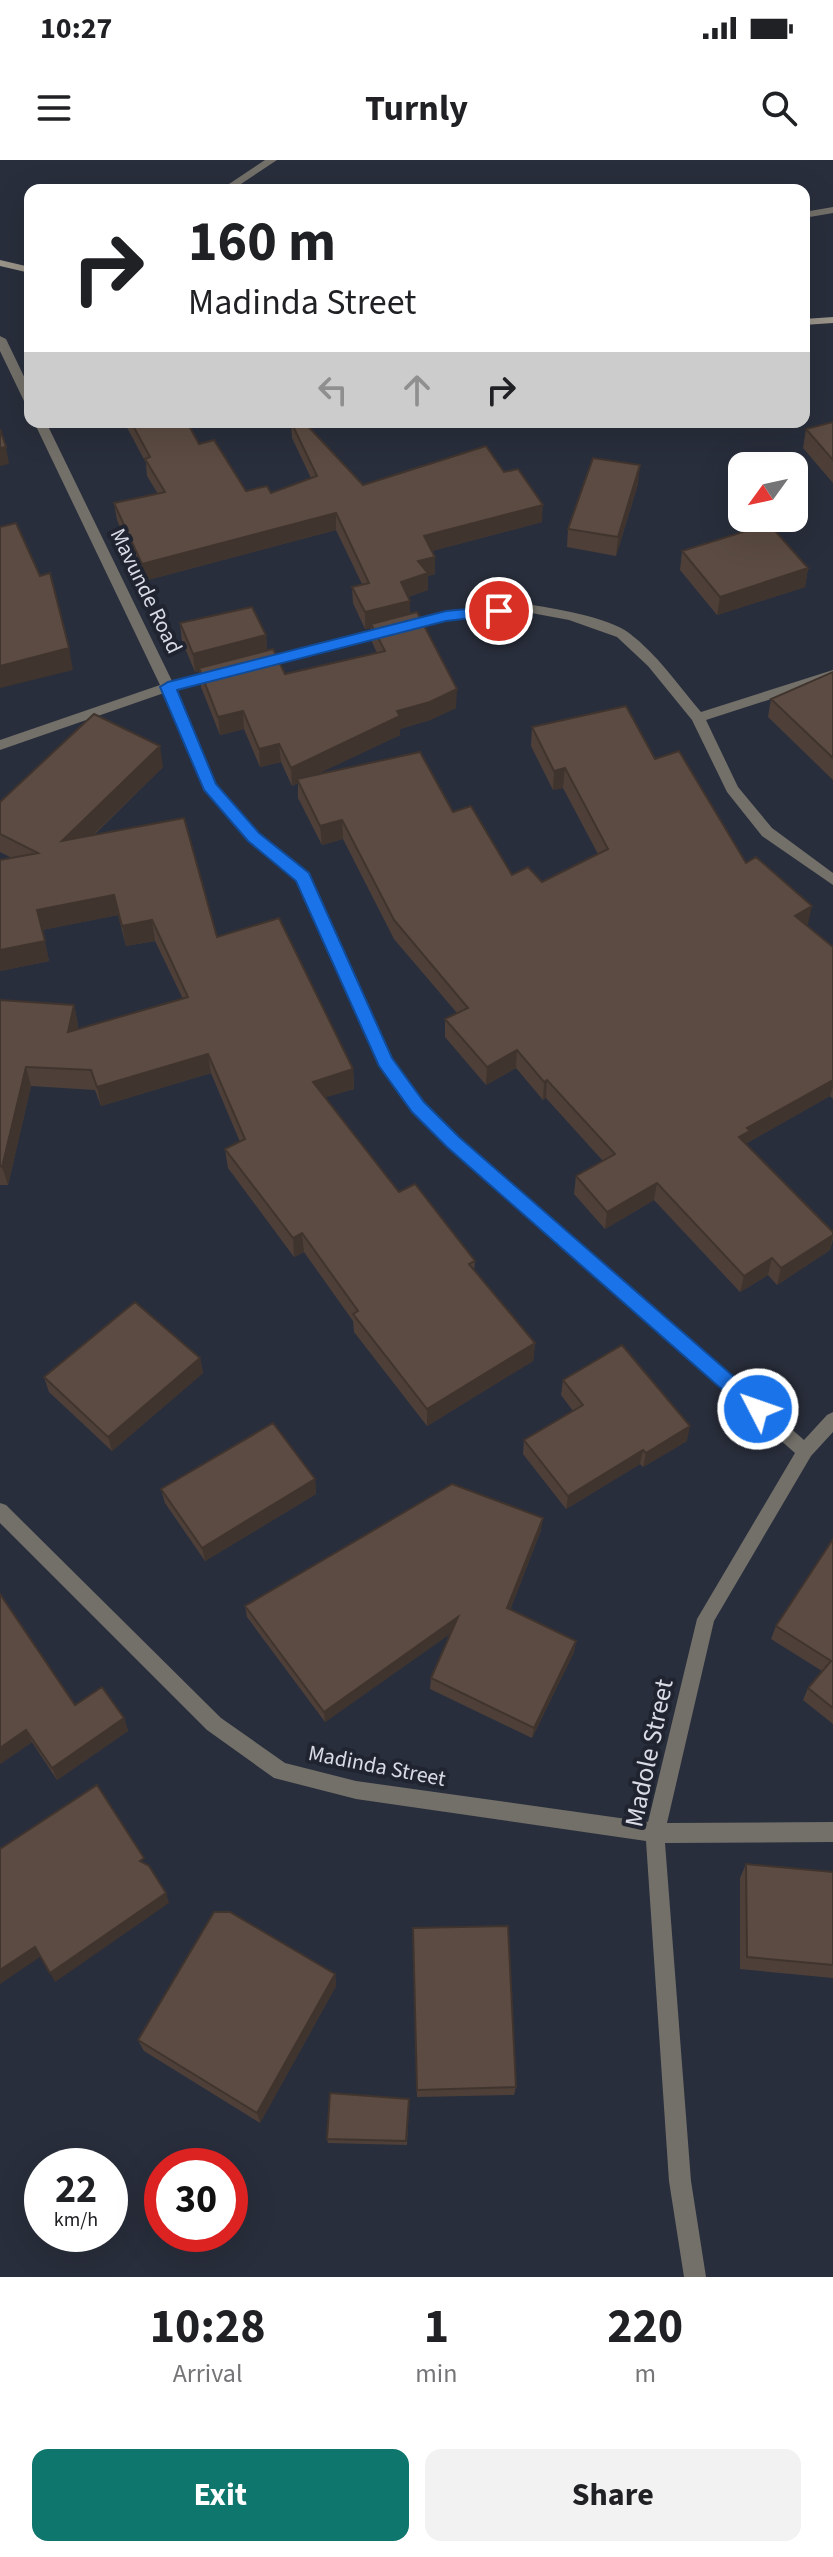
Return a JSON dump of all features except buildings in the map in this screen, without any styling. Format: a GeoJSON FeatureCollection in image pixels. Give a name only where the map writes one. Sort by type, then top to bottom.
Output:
{"type":"FeatureCollection","features":[{"type":"Feature","properties":{"kind":"street"},"geometry":{"type":"LineString","coordinates":[[234,184],[272,160]]}},
{"type":"Feature","properties":{"kind":"street"},"geometry":{"type":"LineString","coordinates":[[810,214],[833,210]]}},
{"type":"Feature","properties":{"kind":"street"},"geometry":{"type":"LineString","coordinates":[[0,263],[24,269]]}},
{"type":"Feature","properties":{"kind":"street"},"geometry":{"type":"LineString","coordinates":[[810,322],[833,320]]}},
{"type":"Feature","properties":{"kind":"street"},"geometry":{"type":"LineString","coordinates":[[0,339],[24,389]]}},
{"type":"Feature","properties":{"kind":"street","name":"Mavunde Road"},"geometry":{"type":"LineString","coordinates":[[43,428],[168,687],[210,786],[253,837],[303,877],[385,1061],[418,1107],[465,1152],[805,1451]]}},
{"type":"Feature","properties":{"kind":"street"},"geometry":{"type":"LineString","coordinates":[[245,667],[446,616],[526,608],[571,616],[622,634],[653,663],[698,718],[732,789],[767,832],[833,880]]}},
{"type":"Feature","properties":{"kind":"street"},"geometry":{"type":"LineString","coordinates":[[0,745],[168,687],[230,671]]}},
{"type":"Feature","properties":{"kind":"street"},"geometry":{"type":"LineString","coordinates":[[698,718],[833,674]]}},
{"type":"Feature","properties":{"kind":"street","name":"Madole Street"},"geometry":{"type":"LineString","coordinates":[[695,2277],[680,2181],[655,1833],[706,1619],[805,1451],[833,1420]]}},
{"type":"Feature","properties":{"kind":"street","name":"Madinda Street"},"geometry":{"type":"LineString","coordinates":[[0,1511],[214,1724],[281,1771],[356,1790],[655,1833],[833,1832]]}},
{"type":"Feature","properties":{"kind":"route"},"geometry":{"type":"LineString","coordinates":[[499,611],[446,616],[168,687],[210,786],[253,837],[303,877],[385,1061],[418,1107],[453,1142],[758,1409]]}}]}
